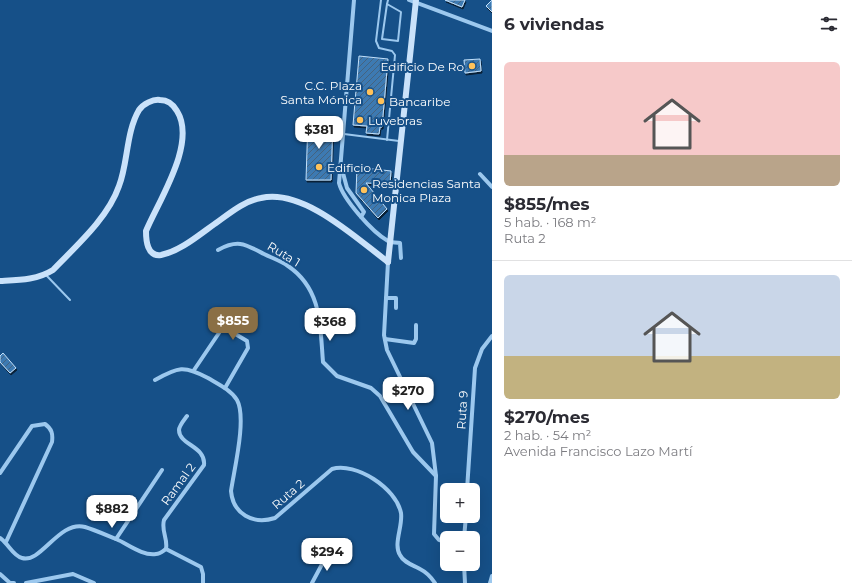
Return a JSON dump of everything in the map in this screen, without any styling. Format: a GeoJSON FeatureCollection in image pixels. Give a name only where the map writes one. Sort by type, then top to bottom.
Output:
{"type":"FeatureCollection","features":[{"type":"Feature","properties":{"kind":"main road"},"geometry":{"type":"LineString","coordinates":[[388,262],[416,1]]}},
{"type":"Feature","properties":{"kind":"main road"},"geometry":{"type":"LineString","coordinates":[[0,281],[32,279],[46,274],[60,262],[96,224],[111,202],[123,172],[132,128],[139,110],[152,100],[159,99],[168,101],[174,106],[182,122],[182,129],[180,149],[172,178],[146,231],[148,249],[152,252],[161,255],[176,250],[240,206],[262,197],[275,197],[299,202],[314,209],[388,262]]}},
{"type":"Feature","properties":{"kind":"street"},"geometry":{"type":"LineString","coordinates":[[354,0],[339,175],[341,191],[361,217],[389,242],[400,243],[401,258]]}},
{"type":"Feature","properties":{"kind":"street"},"geometry":{"type":"LineString","coordinates":[[409,0],[416,1],[492,31]]}},
{"type":"Feature","properties":{"kind":"street"},"geometry":{"type":"LineString","coordinates":[[343,173],[347,188],[364,212],[361,217]]}},
{"type":"Feature","properties":{"kind":"street"},"geometry":{"type":"LineString","coordinates":[[480,174],[492,187]]}},
{"type":"Feature","properties":{"kind":"street","name":"Ruta 1"},"geometry":{"type":"LineString","coordinates":[[218,250],[231,243],[244,244],[288,266],[300,275],[312,291],[319,309],[323,362],[337,376],[371,388],[380,396],[413,452],[436,476]]}},
{"type":"Feature","properties":{"kind":"street"},"geometry":{"type":"LineString","coordinates":[[388,262],[385,339],[387,350],[428,431],[432,443],[436,476],[434,534],[440,540]]}},
{"type":"Feature","properties":{"kind":"street"},"geometry":{"type":"LineString","coordinates":[[386,298],[396,298],[396,308]]}},
{"type":"Feature","properties":{"kind":"street"},"geometry":{"type":"LineString","coordinates":[[385,339],[414,343],[416,339],[416,325]]}},
{"type":"Feature","properties":{"kind":"street"},"geometry":{"type":"LineString","coordinates":[[155,380],[177,369],[183,368],[194,370],[221,330],[227,329],[247,340],[248,348],[225,388]]}},
{"type":"Feature","properties":{"kind":"street","name":"Ruta 9"},"geometry":{"type":"LineString","coordinates":[[467,483],[475,368],[482,349],[492,336]]}},
{"type":"Feature","properties":{"kind":"street","name":"Ruta 2"},"geometry":{"type":"LineString","coordinates":[[194,370],[234,395],[240,408],[240,433],[231,491],[232,500],[236,509],[244,516],[256,520],[267,521],[275,518],[332,469],[340,467],[354,470],[371,477],[386,489],[397,502],[401,518],[398,548],[400,555],[406,562],[428,574],[435,583]]}},
{"type":"Feature","properties":{"kind":"street","name":"Ramal 2"},"geometry":{"type":"LineString","coordinates":[[166,549],[167,543],[162,526],[164,520],[202,468],[204,461],[201,453],[179,433],[180,428],[187,416]]}},
{"type":"Feature","properties":{"kind":"street"},"geometry":{"type":"LineString","coordinates":[[0,473],[32,426],[45,424],[50,427],[53,434],[52,442],[6,542]]}},
{"type":"Feature","properties":{"kind":"street"},"geometry":{"type":"LineString","coordinates":[[116,539],[162,470]]}},
{"type":"Feature","properties":{"kind":"street"},"geometry":{"type":"LineString","coordinates":[[0,538],[6,542],[17,555],[21,558],[27,559],[34,556],[67,529],[75,526],[84,527],[149,554],[157,554],[166,549],[201,567],[204,574],[203,583]]}},
{"type":"Feature","properties":{"kind":"street"},"geometry":{"type":"LineString","coordinates":[[312,583],[328,553]]}},
{"type":"Feature","properties":{"kind":"street"},"geometry":{"type":"LineString","coordinates":[[464,571],[465,583]]}},
{"type":"Feature","properties":{"kind":"street"},"geometry":{"type":"LineString","coordinates":[[0,574],[10,583],[14,583]]}},
{"type":"Feature","properties":{"kind":"street"},"geometry":{"type":"LineString","coordinates":[[26,583],[73,574],[94,583]]}},
{"type":"Feature","properties":{"kind":"street"},"geometry":{"type":"LineString","coordinates":[[490,583],[492,576]]}},
{"type":"Feature","properties":{"kind":"lane"},"geometry":{"type":"LineString","coordinates":[[381,0],[376,41],[379,48],[392,51],[395,55],[387,140]]}},
{"type":"Feature","properties":{"kind":"lane"},"geometry":{"type":"LineString","coordinates":[[387,4],[401,12],[398,41],[382,39],[387,4],[388,0]]}},
{"type":"Feature","properties":{"kind":"lane"},"geometry":{"type":"LineString","coordinates":[[343,134],[400,142]]}},
{"type":"Feature","properties":{"kind":"lane"},"geometry":{"type":"LineString","coordinates":[[46,274],[70,300]]}},
{"type":"Feature","properties":{"kind":"building"},"geometry":{"type":"Polygon","coordinates":[[[445,0],[465,0],[462,7],[445,0]]]}},
{"type":"Feature","properties":{"kind":"building"},"geometry":{"type":"Polygon","coordinates":[[[492,0],[492,12],[486,6],[492,0]]]}},
{"type":"Feature","properties":{"kind":"building","name":"C.C. Plaza Santa Mónica"},"geometry":{"type":"Polygon","coordinates":[[[359,56],[388,59],[382,127],[380,127],[379,134],[366,133],[367,126],[353,125],[359,56]]]}},
{"type":"Feature","properties":{"kind":"building","name":"Edificio De Ro"},"geometry":{"type":"Polygon","coordinates":[[[480,59],[481,71],[465,73],[464,60],[480,59]]]}},
{"type":"Feature","properties":{"kind":"building"},"geometry":{"type":"Polygon","coordinates":[[[308,120],[333,121],[331,180],[306,180],[308,120]]]}},
{"type":"Feature","properties":{"kind":"building","name":"Residencias Santa Monica Plaza"},"geometry":{"type":"Polygon","coordinates":[[[357,167],[391,171],[390,184],[366,183],[387,209],[378,218],[356,193],[357,167]]]}},
{"type":"Feature","properties":{"kind":"building"},"geometry":{"type":"Polygon","coordinates":[[[3,353],[16,368],[10,373],[0,362],[0,356],[3,353]]]}},
{"type":"Feature","properties":{"kind":"place","name":"Edificio De Ro"},"geometry":{"type":"Point","coordinates":[472,66]}},
{"type":"Feature","properties":{"kind":"place","name":"C.C. Plaza Santa Mónica"},"geometry":{"type":"Point","coordinates":[370,92]}},
{"type":"Feature","properties":{"kind":"place","name":"Bancaribe"},"geometry":{"type":"Point","coordinates":[381,101]}},
{"type":"Feature","properties":{"kind":"place","name":"Luvebras"},"geometry":{"type":"Point","coordinates":[360,120]}},
{"type":"Feature","properties":{"kind":"place","name":"Edificio A"},"geometry":{"type":"Point","coordinates":[319,167]}},
{"type":"Feature","properties":{"kind":"place","name":"Residencias Santa Monica Plaza"},"geometry":{"type":"Point","coordinates":[364,190]}}]}
